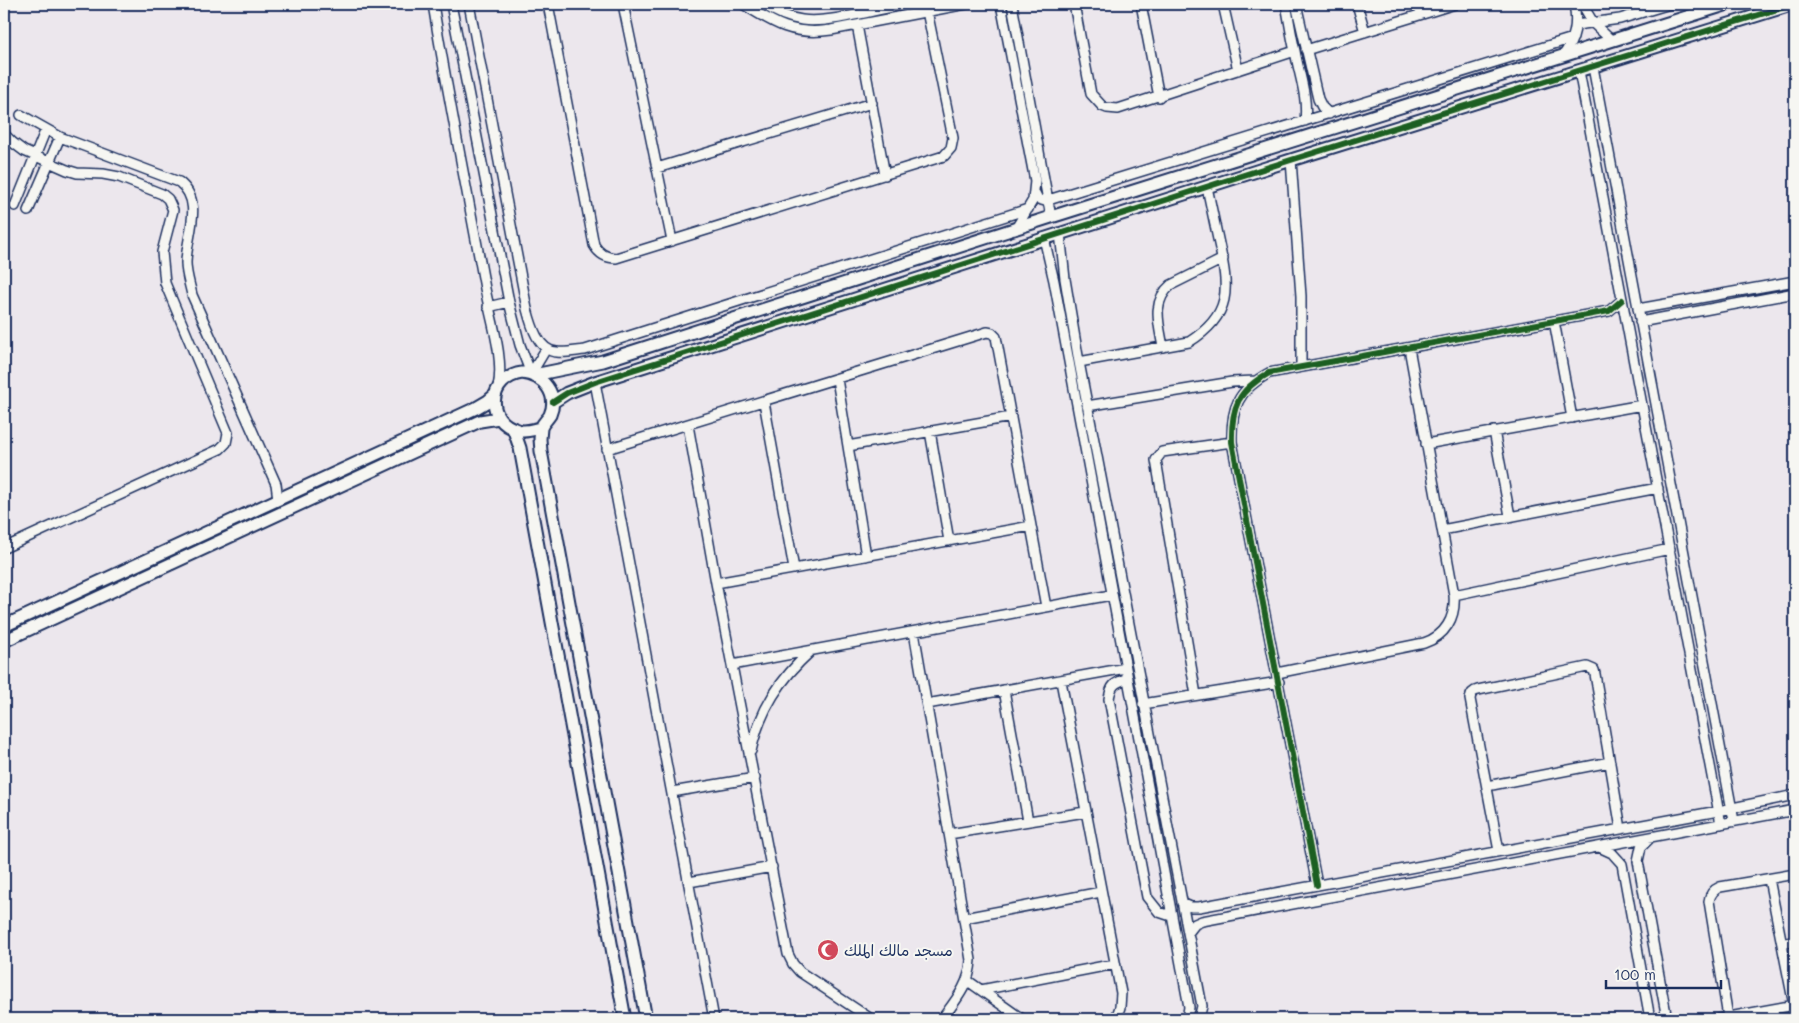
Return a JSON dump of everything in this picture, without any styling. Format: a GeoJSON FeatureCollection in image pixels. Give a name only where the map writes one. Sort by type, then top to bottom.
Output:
{"type":"FeatureCollection","features":[{"type":"Feature","properties":{"kind":"street"},"geometry":{"type":"LineString","coordinates":[[432,4],[488,307],[500,361],[500,375],[495,407],[499,418],[519,431],[541,428]]}},
{"type":"Feature","properties":{"kind":"street"},"geometry":{"type":"LineString","coordinates":[[451,4],[509,302],[520,345],[531,374],[548,386],[551,394],[550,414],[541,428],[541,451],[646,1019]]}},
{"type":"Feature","properties":{"kind":"street"},"geometry":{"type":"LineString","coordinates":[[469,4],[527,309],[535,331],[546,349],[556,352],[585,350],[1028,209]]}},
{"type":"Feature","properties":{"kind":"street"},"geometry":{"type":"LineString","coordinates":[[548,4],[594,246],[601,254],[611,258],[672,241],[944,156],[951,148],[953,142],[927,11]]}},
{"type":"Feature","properties":{"kind":"street"},"geometry":{"type":"LineString","coordinates":[[623,4],[672,241]]}},
{"type":"Feature","properties":{"kind":"street"},"geometry":{"type":"LineString","coordinates":[[743,4],[780,26],[800,31],[820,32],[966,4]]}},
{"type":"Feature","properties":{"kind":"street"},"geometry":{"type":"LineString","coordinates":[[763,4],[783,15],[809,21],[827,20],[906,4]]}},
{"type":"Feature","properties":{"kind":"street"},"geometry":{"type":"LineString","coordinates":[[1001,4],[1034,175],[1035,194],[1015,230]]}},
{"type":"Feature","properties":{"kind":"street"},"geometry":{"type":"LineString","coordinates":[[1012,4],[1051,217]]}},
{"type":"Feature","properties":{"kind":"street"},"geometry":{"type":"LineString","coordinates":[[1074,4],[1090,94],[1102,106],[1112,109],[1158,97],[1295,51]]}},
{"type":"Feature","properties":{"kind":"street"},"geometry":{"type":"LineString","coordinates":[[1141,4],[1158,97]]}},
{"type":"Feature","properties":{"kind":"street"},"geometry":{"type":"LineString","coordinates":[[1223,4],[1238,70]]}},
{"type":"Feature","properties":{"kind":"street"},"geometry":{"type":"LineString","coordinates":[[1286,4],[1306,102],[1305,121]]}},
{"type":"Feature","properties":{"kind":"street"},"geometry":{"type":"LineString","coordinates":[[1296,4],[1318,99],[1322,107],[1330,114]]}},
{"type":"Feature","properties":{"kind":"street"},"geometry":{"type":"LineString","coordinates":[[1357,4],[1365,32]]}},
{"type":"Feature","properties":{"kind":"street"},"geometry":{"type":"LineString","coordinates":[[1563,56],[1571,45],[1576,25],[1574,4]]}},
{"type":"Feature","properties":{"kind":"street"},"geometry":{"type":"LineString","coordinates":[[1582,4],[1594,24],[1611,40]]}},
{"type":"Feature","properties":{"kind":"street"},"geometry":{"type":"LineString","coordinates":[[1576,25],[1620,19],[1670,4]]}},
{"type":"Feature","properties":{"kind":"street"},"geometry":{"type":"LineString","coordinates":[[4,626],[482,404],[511,376],[602,362],[1051,217],[1728,4]]}},
{"type":"Feature","properties":{"kind":"street"},"geometry":{"type":"LineString","coordinates":[[552,402],[567,393],[595,382],[1044,238],[1794,4]]}},
{"type":"Feature","properties":{"kind":"street"},"geometry":{"type":"LineString","coordinates":[[1306,50],[1449,5]]}},
{"type":"Feature","properties":{"kind":"street"},"geometry":{"type":"LineString","coordinates":[[857,25],[886,175]]}},
{"type":"Feature","properties":{"kind":"street"},"geometry":{"type":"LineString","coordinates":[[1035,194],[1038,199],[1048,200],[1573,38]]}},
{"type":"Feature","properties":{"kind":"street"},"geometry":{"type":"LineString","coordinates":[[1013,68],[1023,66]]}},
{"type":"Feature","properties":{"kind":"street"},"geometry":{"type":"LineString","coordinates":[[1593,67],[1734,822]]}},
{"type":"Feature","properties":{"kind":"street"},"geometry":{"type":"LineString","coordinates":[[1579,71],[1720,824]]}},
{"type":"Feature","properties":{"kind":"street"},"geometry":{"type":"LineString","coordinates":[[1306,102],[1318,99]]}},
{"type":"Feature","properties":{"kind":"street"},"geometry":{"type":"LineString","coordinates":[[657,168],[872,103]]}},
{"type":"Feature","properties":{"kind":"street"},"geometry":{"type":"LineString","coordinates":[[20,115],[60,137],[173,179],[189,192],[192,198],[193,211],[186,265],[192,294],[276,484],[278,499]]}},
{"type":"Feature","properties":{"kind":"street"},"geometry":{"type":"LineString","coordinates":[[15,206],[46,129]]}},
{"type":"Feature","properties":{"kind":"street"},"geometry":{"type":"LineString","coordinates":[[4,134],[17,146],[48,162],[77,173],[119,177],[162,194],[168,199],[172,206],[172,214],[162,252],[164,283],[228,429],[226,444],[220,448],[4,548]]}},
{"type":"Feature","properties":{"kind":"street"},"geometry":{"type":"LineString","coordinates":[[28,211],[60,137]]}},
{"type":"Feature","properties":{"kind":"street"},"geometry":{"type":"LineString","coordinates":[[1275,147],[1279,164]]}},
{"type":"Feature","properties":{"kind":"street"},"geometry":{"type":"LineString","coordinates":[[1291,160],[1300,287],[1301,366]]}},
{"type":"Feature","properties":{"kind":"street"},"geometry":{"type":"LineString","coordinates":[[1079,362],[1189,342],[1204,332],[1216,320],[1224,304],[1227,286],[1207,186]]}},
{"type":"Feature","properties":{"kind":"street"},"geometry":{"type":"LineString","coordinates":[[1060,233],[1065,279],[1087,406],[1202,1006],[1199,1019]]}},
{"type":"Feature","properties":{"kind":"street"},"geometry":{"type":"LineString","coordinates":[[1044,238],[1054,281],[1189,1007],[1187,1019]]}},
{"type":"Feature","properties":{"kind":"street"},"geometry":{"type":"LineString","coordinates":[[1613,249],[1626,247]]}},
{"type":"Feature","properties":{"kind":"street"},"geometry":{"type":"LineString","coordinates":[[1163,347],[1157,311],[1160,296],[1171,285],[1223,260]]}},
{"type":"Feature","properties":{"kind":"street"},"geometry":{"type":"LineString","coordinates":[[1054,281],[1065,279]]}},
{"type":"Feature","properties":{"kind":"street"},"geometry":{"type":"LineString","coordinates":[[1638,309],[1795,280]]}},
{"type":"Feature","properties":{"kind":"street"},"geometry":{"type":"LineString","coordinates":[[1770,285],[1772,297]]}},
{"type":"Feature","properties":{"kind":"street"},"geometry":{"type":"LineString","coordinates":[[1640,322],[1795,293]]}},
{"type":"Feature","properties":{"kind":"street"},"geometry":{"type":"LineString","coordinates":[[1609,311],[1622,300]]}},
{"type":"Feature","properties":{"kind":"street"},"geometry":{"type":"LineString","coordinates":[[488,307],[509,302]]}},
{"type":"Feature","properties":{"kind":"street"},"geometry":{"type":"LineString","coordinates":[[1317,885],[1232,442],[1232,422],[1235,407],[1243,392],[1254,381],[1269,373],[1301,366],[1609,311],[1625,316]]}},
{"type":"Feature","properties":{"kind":"street"},"geometry":{"type":"LineString","coordinates":[[1554,321],[1572,418]]}},
{"type":"Feature","properties":{"kind":"street"},"geometry":{"type":"LineString","coordinates":[[607,449],[990,332],[996,337],[1046,607]]}},
{"type":"Feature","properties":{"kind":"street"},"geometry":{"type":"LineString","coordinates":[[1143,704],[1278,678],[1430,641],[1445,630],[1451,620],[1454,596],[1409,348]]}},
{"type":"Feature","properties":{"kind":"street"},"geometry":{"type":"LineString","coordinates":[[531,374],[546,349]]}},
{"type":"Feature","properties":{"kind":"street"},"geometry":{"type":"LineString","coordinates":[[837,380],[866,556]]}},
{"type":"Feature","properties":{"kind":"street"},"geometry":{"type":"LineString","coordinates":[[1087,406],[1232,382],[1254,381]]}},
{"type":"Feature","properties":{"kind":"street"},"geometry":{"type":"LineString","coordinates":[[595,382],[714,1019]]}},
{"type":"Feature","properties":{"kind":"street"},"geometry":{"type":"LineString","coordinates":[[764,402],[794,569]]}},
{"type":"Feature","properties":{"kind":"street"},"geometry":{"type":"LineString","coordinates":[[1426,444],[1642,405]]}},
{"type":"Feature","properties":{"kind":"street"},"geometry":{"type":"LineString","coordinates":[[848,446],[1011,417]]}},
{"type":"Feature","properties":{"kind":"street"},"geometry":{"type":"LineString","coordinates":[[4,641],[447,436],[484,420],[499,418]]}},
{"type":"Feature","properties":{"kind":"street"},"geometry":{"type":"LineString","coordinates":[[440,424],[447,436]]}},
{"type":"Feature","properties":{"kind":"street"},"geometry":{"type":"LineString","coordinates":[[688,425],[716,583],[788,954],[793,964],[808,978],[871,1019]]}},
{"type":"Feature","properties":{"kind":"street"},"geometry":{"type":"LineString","coordinates":[[513,428],[520,448],[625,1019]]}},
{"type":"Feature","properties":{"kind":"street"},"geometry":{"type":"LineString","coordinates":[[930,431],[949,541]]}},
{"type":"Feature","properties":{"kind":"street"},"geometry":{"type":"LineString","coordinates":[[1494,432],[1510,516]]}},
{"type":"Feature","properties":{"kind":"street"},"geometry":{"type":"LineString","coordinates":[[1196,695],[1156,460],[1162,452],[1232,442]]}},
{"type":"Feature","properties":{"kind":"street"},"geometry":{"type":"LineString","coordinates":[[1442,530],[1658,488]]}},
{"type":"Feature","properties":{"kind":"street"},"geometry":{"type":"LineString","coordinates":[[716,583],[1031,526]]}},
{"type":"Feature","properties":{"kind":"street"},"geometry":{"type":"LineString","coordinates":[[1454,596],[1670,549]]}},
{"type":"Feature","properties":{"kind":"street"},"geometry":{"type":"LineString","coordinates":[[151,558],[158,571]]}},
{"type":"Feature","properties":{"kind":"street"},"geometry":{"type":"LineString","coordinates":[[1678,595],[1692,593]]}},
{"type":"Feature","properties":{"kind":"street"},"geometry":{"type":"LineString","coordinates":[[732,665],[1111,595]]}},
{"type":"Feature","properties":{"kind":"street"},"geometry":{"type":"LineString","coordinates":[[914,632],[971,960],[968,981],[942,1019]]}},
{"type":"Feature","properties":{"kind":"street"},"geometry":{"type":"LineString","coordinates":[[750,754],[758,725],[771,697],[789,672],[811,651]]}},
{"type":"Feature","properties":{"kind":"street"},"geometry":{"type":"LineString","coordinates":[[1499,851],[1470,699],[1471,695],[1474,691],[1478,690],[1588,667],[1594,670],[1622,830]]}},
{"type":"Feature","properties":{"kind":"street"},"geometry":{"type":"LineString","coordinates":[[927,704],[1126,668]]}},
{"type":"Feature","properties":{"kind":"street"},"geometry":{"type":"LineString","coordinates":[[1128,678],[1116,683],[1110,690],[1109,699],[1147,897],[1159,912],[1171,916]]}},
{"type":"Feature","properties":{"kind":"street"},"geometry":{"type":"LineString","coordinates":[[1061,681],[1121,993],[1120,1008],[1116,1019]]}},
{"type":"Feature","properties":{"kind":"street"},"geometry":{"type":"LineString","coordinates":[[1004,690],[1028,821]]}},
{"type":"Feature","properties":{"kind":"street"},"geometry":{"type":"LineString","coordinates":[[1139,738],[1149,736]]}},
{"type":"Feature","properties":{"kind":"street"},"geometry":{"type":"LineString","coordinates":[[1487,786],[1610,762]]}},
{"type":"Feature","properties":{"kind":"street"},"geometry":{"type":"LineString","coordinates":[[672,792],[755,778]]}},
{"type":"Feature","properties":{"kind":"street"},"geometry":{"type":"LineString","coordinates":[[1182,903],[1191,907],[1199,907],[1622,830],[1795,795]]}},
{"type":"Feature","properties":{"kind":"street"},"geometry":{"type":"LineString","coordinates":[[1188,933],[1195,924],[1202,921],[1795,810]]}},
{"type":"Feature","properties":{"kind":"street"},"geometry":{"type":"LineString","coordinates":[[949,834],[1086,812]]}},
{"type":"Feature","properties":{"kind":"street"},"geometry":{"type":"LineString","coordinates":[[1651,838],[1641,847],[1638,861],[1667,1019]]}},
{"type":"Feature","properties":{"kind":"street"},"geometry":{"type":"LineString","coordinates":[[1598,847],[1612,853],[1622,864],[1650,1019]]}},
{"type":"Feature","properties":{"kind":"street"},"geometry":{"type":"LineString","coordinates":[[689,882],[772,867]]}},
{"type":"Feature","properties":{"kind":"street"},"geometry":{"type":"LineString","coordinates":[[1728,1017],[1709,901],[1710,896],[1716,889],[1795,874]]}},
{"type":"Feature","properties":{"kind":"street"},"geometry":{"type":"LineString","coordinates":[[1718,1019],[1794,1005],[1769,879]]}},
{"type":"Feature","properties":{"kind":"street"},"geometry":{"type":"LineString","coordinates":[[964,918],[1101,892]]}},
{"type":"Feature","properties":{"kind":"street"},"geometry":{"type":"LineString","coordinates":[[1634,933],[1650,930]]}},
{"type":"Feature","properties":{"kind":"street"},"geometry":{"type":"LineString","coordinates":[[1782,944],[1795,941]]}},
{"type":"Feature","properties":{"kind":"street"},"geometry":{"type":"LineString","coordinates":[[982,990],[1116,964]]}},
{"type":"Feature","properties":{"kind":"street"},"geometry":{"type":"LineString","coordinates":[[968,981],[1022,1019]]}},
{"type":"Feature","properties":{"kind":"street"},"geometry":{"type":"LineString","coordinates":[[1787,1019],[1795,1018]]}},
{"type":"Feature","properties":{"kind":"cycle path"},"geometry":{"type":"LineString","coordinates":[[553,402],[567,393],[595,382],[1291,160],[1794,4]]}},
{"type":"Feature","properties":{"kind":"cycle path"},"geometry":{"type":"LineString","coordinates":[[1317,885],[1232,442],[1233,419],[1238,401],[1250,386],[1269,373],[1609,311],[1622,300]]}},
{"type":"Feature","properties":{"kind":"place","name":"مسجد مالك الملك"},"geometry":{"type":"Point","coordinates":[828,950]}}]}
